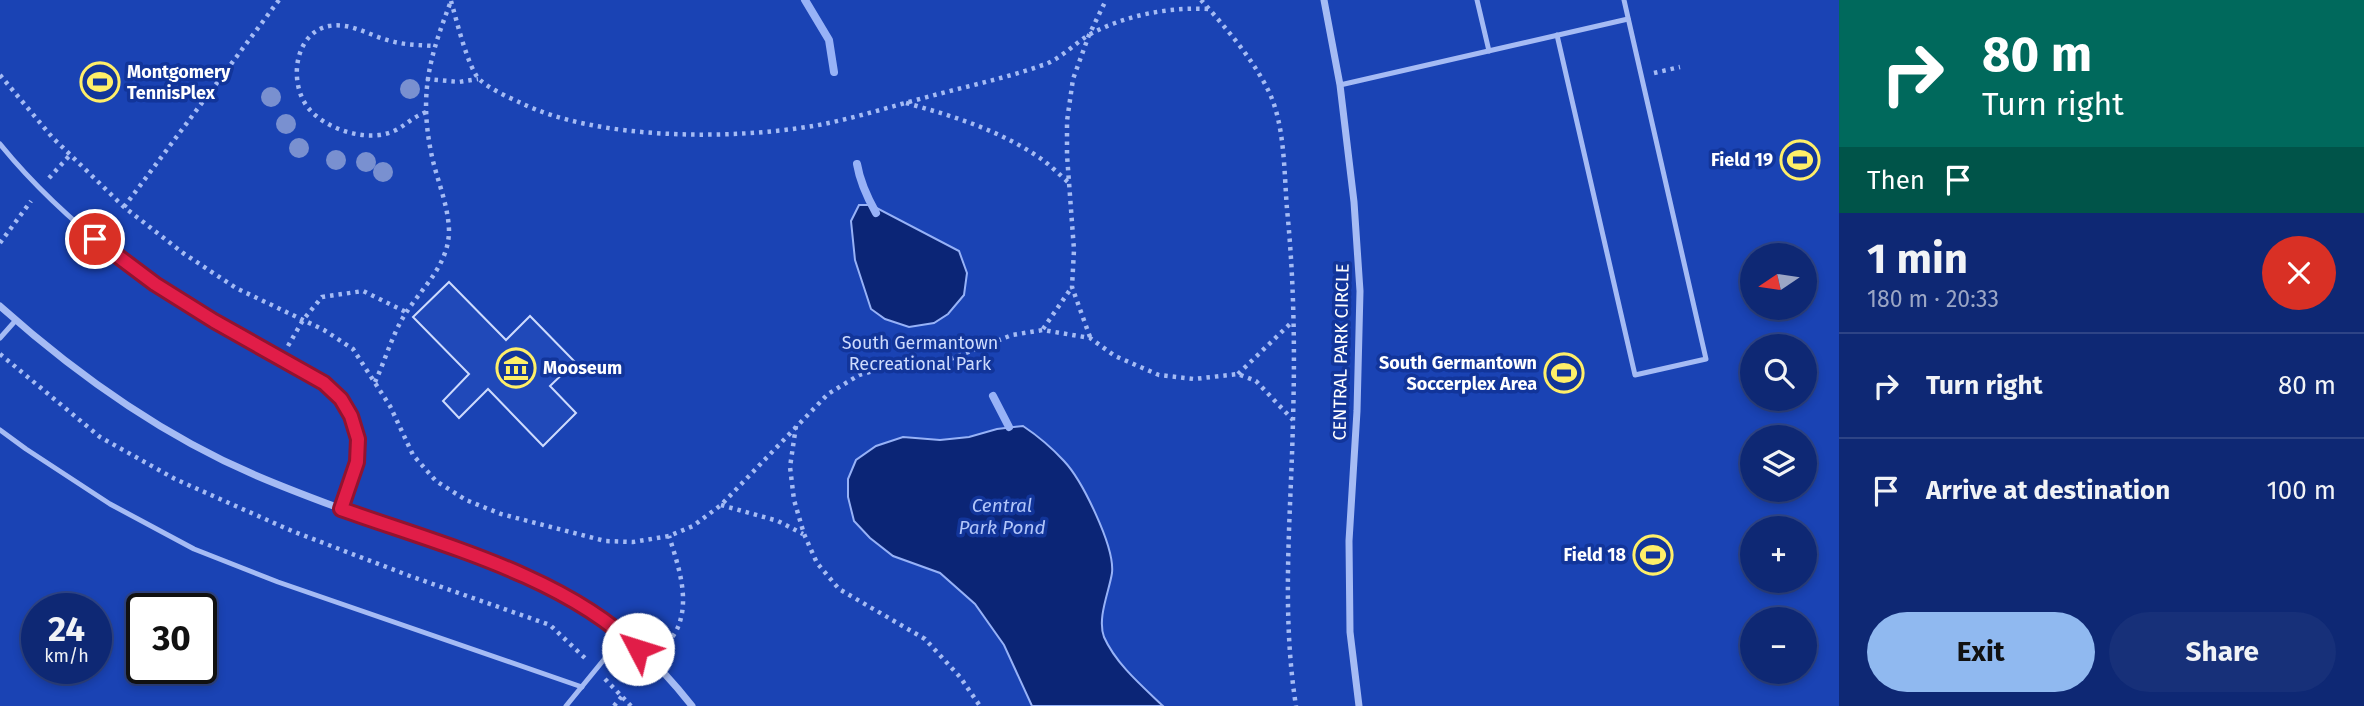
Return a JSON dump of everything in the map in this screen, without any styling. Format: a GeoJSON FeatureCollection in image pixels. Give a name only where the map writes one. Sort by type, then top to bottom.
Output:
{"type":"FeatureCollection","features":[{"type":"Feature","properties":{"kind":"street","name":"CENTRAL PARK CIRCLE"},"geometry":{"type":"LineString","coordinates":[[1324,0],[1339,85],[1354,202],[1360,291],[1357,411],[1349,541],[1350,632],[1359,706]]}},
{"type":"Feature","properties":{"kind":"street"},"geometry":{"type":"LineString","coordinates":[[0,306],[85,375],[170,432],[253,474],[341,509],[514,571],[574,600],[624,635],[692,706]]}},
{"type":"Feature","properties":{"kind":"lane"},"geometry":{"type":"LineString","coordinates":[[1477,0],[1489,51]]}},
{"type":"Feature","properties":{"kind":"lane"},"geometry":{"type":"LineString","coordinates":[[1558,36],[1635,375],[1706,359],[1624,0]]}},
{"type":"Feature","properties":{"kind":"lane"},"geometry":{"type":"LineString","coordinates":[[1339,85],[1628,19]]}},
{"type":"Feature","properties":{"kind":"lane"},"geometry":{"type":"LineString","coordinates":[[0,144],[21,170],[95,239],[145,277],[214,321],[324,383],[341,399],[351,416],[358,439],[357,462],[341,509]]}},
{"type":"Feature","properties":{"kind":"lane"},"geometry":{"type":"LineString","coordinates":[[0,338],[16,320]]}},
{"type":"Feature","properties":{"kind":"lane"},"geometry":{"type":"LineString","coordinates":[[0,430],[110,504],[194,549],[278,582],[582,687]]}},
{"type":"Feature","properties":{"kind":"lane"},"geometry":{"type":"LineString","coordinates":[[566,706],[624,635]]}},
{"type":"Feature","properties":{"kind":"path"},"geometry":{"type":"LineString","coordinates":[[124,207],[279,0]]}},
{"type":"Feature","properties":{"kind":"path"},"geometry":{"type":"LineString","coordinates":[[374,383],[406,312],[431,281],[444,255],[449,230],[430,152],[426,79],[433,46],[452,0]]}},
{"type":"Feature","properties":{"kind":"path"},"geometry":{"type":"LineString","coordinates":[[452,0],[464,45],[478,79]]}},
{"type":"Feature","properties":{"kind":"path"},"geometry":{"type":"LineString","coordinates":[[1090,338],[1072,287],[1074,250],[1067,155],[1068,121],[1073,79],[1089,35],[1106,0]]}},
{"type":"Feature","properties":{"kind":"path"},"geometry":{"type":"LineString","coordinates":[[1201,0],[1254,66],[1270,95],[1279,124],[1292,258],[1294,321],[1286,603],[1290,670],[1296,706]]}},
{"type":"Feature","properties":{"kind":"path"},"geometry":{"type":"LineString","coordinates":[[426,79],[459,82],[478,79],[547,115],[586,124],[640,131],[705,134],[772,131],[813,126],[1047,64],[1089,35],[1145,13],[1180,8],[1209,9]]}},
{"type":"Feature","properties":{"kind":"path"},"geometry":{"type":"LineString","coordinates":[[426,112],[414,117],[399,130],[376,136],[351,133],[331,126],[310,110],[299,92],[297,65],[303,43],[315,30],[330,26],[348,26],[390,41],[433,46]]}},
{"type":"Feature","properties":{"kind":"path"},"geometry":{"type":"LineString","coordinates":[[1641,76],[1680,67]]}},
{"type":"Feature","properties":{"kind":"path"},"geometry":{"type":"LineString","coordinates":[[0,75],[52,137],[124,207],[183,253],[236,288],[324,330],[353,349],[390,406],[413,455],[436,481],[466,500],[501,514],[605,541],[633,542],[669,536],[693,526],[721,505],[828,394],[859,375],[892,366],[922,366],[1012,335],[1043,330],[1090,338],[1115,356],[1159,375],[1194,379],[1238,374],[1256,382],[1293,420]]}},
{"type":"Feature","properties":{"kind":"path"},"geometry":{"type":"LineString","coordinates":[[905,103],[955,117],[1000,134],[1042,159],[1069,183]]}},
{"type":"Feature","properties":{"kind":"path"},"geometry":{"type":"LineString","coordinates":[[1043,330],[1072,287]]}},
{"type":"Feature","properties":{"kind":"path"},"geometry":{"type":"LineString","coordinates":[[281,358],[303,320],[322,297],[363,291],[406,312]]}},
{"type":"Feature","properties":{"kind":"path"},"geometry":{"type":"LineString","coordinates":[[1238,374],[1294,321]]}},
{"type":"Feature","properties":{"kind":"path"},"geometry":{"type":"LineString","coordinates":[[0,354],[100,436],[175,479],[292,531],[550,625],[623,695],[631,706]]}},
{"type":"Feature","properties":{"kind":"path"},"geometry":{"type":"LineString","coordinates":[[796,425],[790,467],[794,500],[804,534],[817,563],[839,589],[925,639],[960,677],[980,706]]}},
{"type":"Feature","properties":{"kind":"path"},"geometry":{"type":"LineString","coordinates":[[721,505],[778,521],[804,534]]}},
{"type":"Feature","properties":{"kind":"path"},"geometry":{"type":"LineString","coordinates":[[652,662],[678,629],[684,607],[681,576],[669,536]]}},
{"type":"Feature","properties":{"kind":"path"},"geometry":{"type":"LineString","coordinates":[[614,706],[623,695]]}},
{"type":"Feature","properties":{"kind":"green space","name":"South Germantown Recreational Park"},"geometry":{"type":"Polygon","coordinates":[[[0,0],[1839,0],[1839,706],[0,706],[0,0]]]}},
{"type":"Feature","properties":{"kind":"water"},"geometry":{"type":"Polygon","coordinates":[[[859,205],[871,205],[959,251],[967,273],[964,295],[948,314],[934,323],[909,327],[885,319],[871,309],[855,260],[851,221],[859,205]]]}},
{"type":"Feature","properties":{"kind":"water","name":"Central Park Pond"},"geometry":{"type":"Polygon","coordinates":[[[1023,426],[1045,442],[1064,461],[1088,498],[1103,531],[1112,562],[1102,622],[1104,637],[1122,665],[1163,706],[1032,706],[1004,645],[975,604],[940,573],[893,556],[854,521],[848,497],[848,479],[856,460],[876,446],[903,437],[940,440],[1023,426]]]}},
{"type":"Feature","properties":{"kind":"building","name":"Mooseum"},"geometry":{"type":"Polygon","coordinates":[[[449,282],[506,340],[530,316],[575,362],[550,386],[576,413],[543,446],[488,389],[459,418],[443,401],[469,374],[413,317],[449,282]]]}},
{"type":"Feature","properties":{"kind":"waterway"},"geometry":{"type":"LineString","coordinates":[[805,0],[829,40],[834,72]]}},
{"type":"Feature","properties":{"kind":"waterway"},"geometry":{"type":"LineString","coordinates":[[857,164],[864,189],[876,213]]}},
{"type":"Feature","properties":{"kind":"waterway"},"geometry":{"type":"LineString","coordinates":[[993,396],[1009,427]]}},
{"type":"Feature","properties":{"kind":"place","name":"Montgomery TennisPlex"},"geometry":{"type":"Point","coordinates":[100,82]}},
{"type":"Feature","properties":{"kind":"place","name":"Field 19"},"geometry":{"type":"Point","coordinates":[1800,160]}},
{"type":"Feature","properties":{"kind":"place","name":"Mooseum"},"geometry":{"type":"Point","coordinates":[516,368]}},
{"type":"Feature","properties":{"kind":"place","name":"South Germantown Soccerplex Area"},"geometry":{"type":"Point","coordinates":[1564,373]}},
{"type":"Feature","properties":{"kind":"place","name":"Field 18"},"geometry":{"type":"Point","coordinates":[1653,555]}},
{"type":"Feature","properties":{"kind":"route"},"geometry":{"type":"LineString","coordinates":[[95,239],[155,284],[214,321],[324,383],[341,399],[351,416],[358,439],[357,462],[341,509],[514,571],[574,600],[624,635],[638,649]]}}]}
